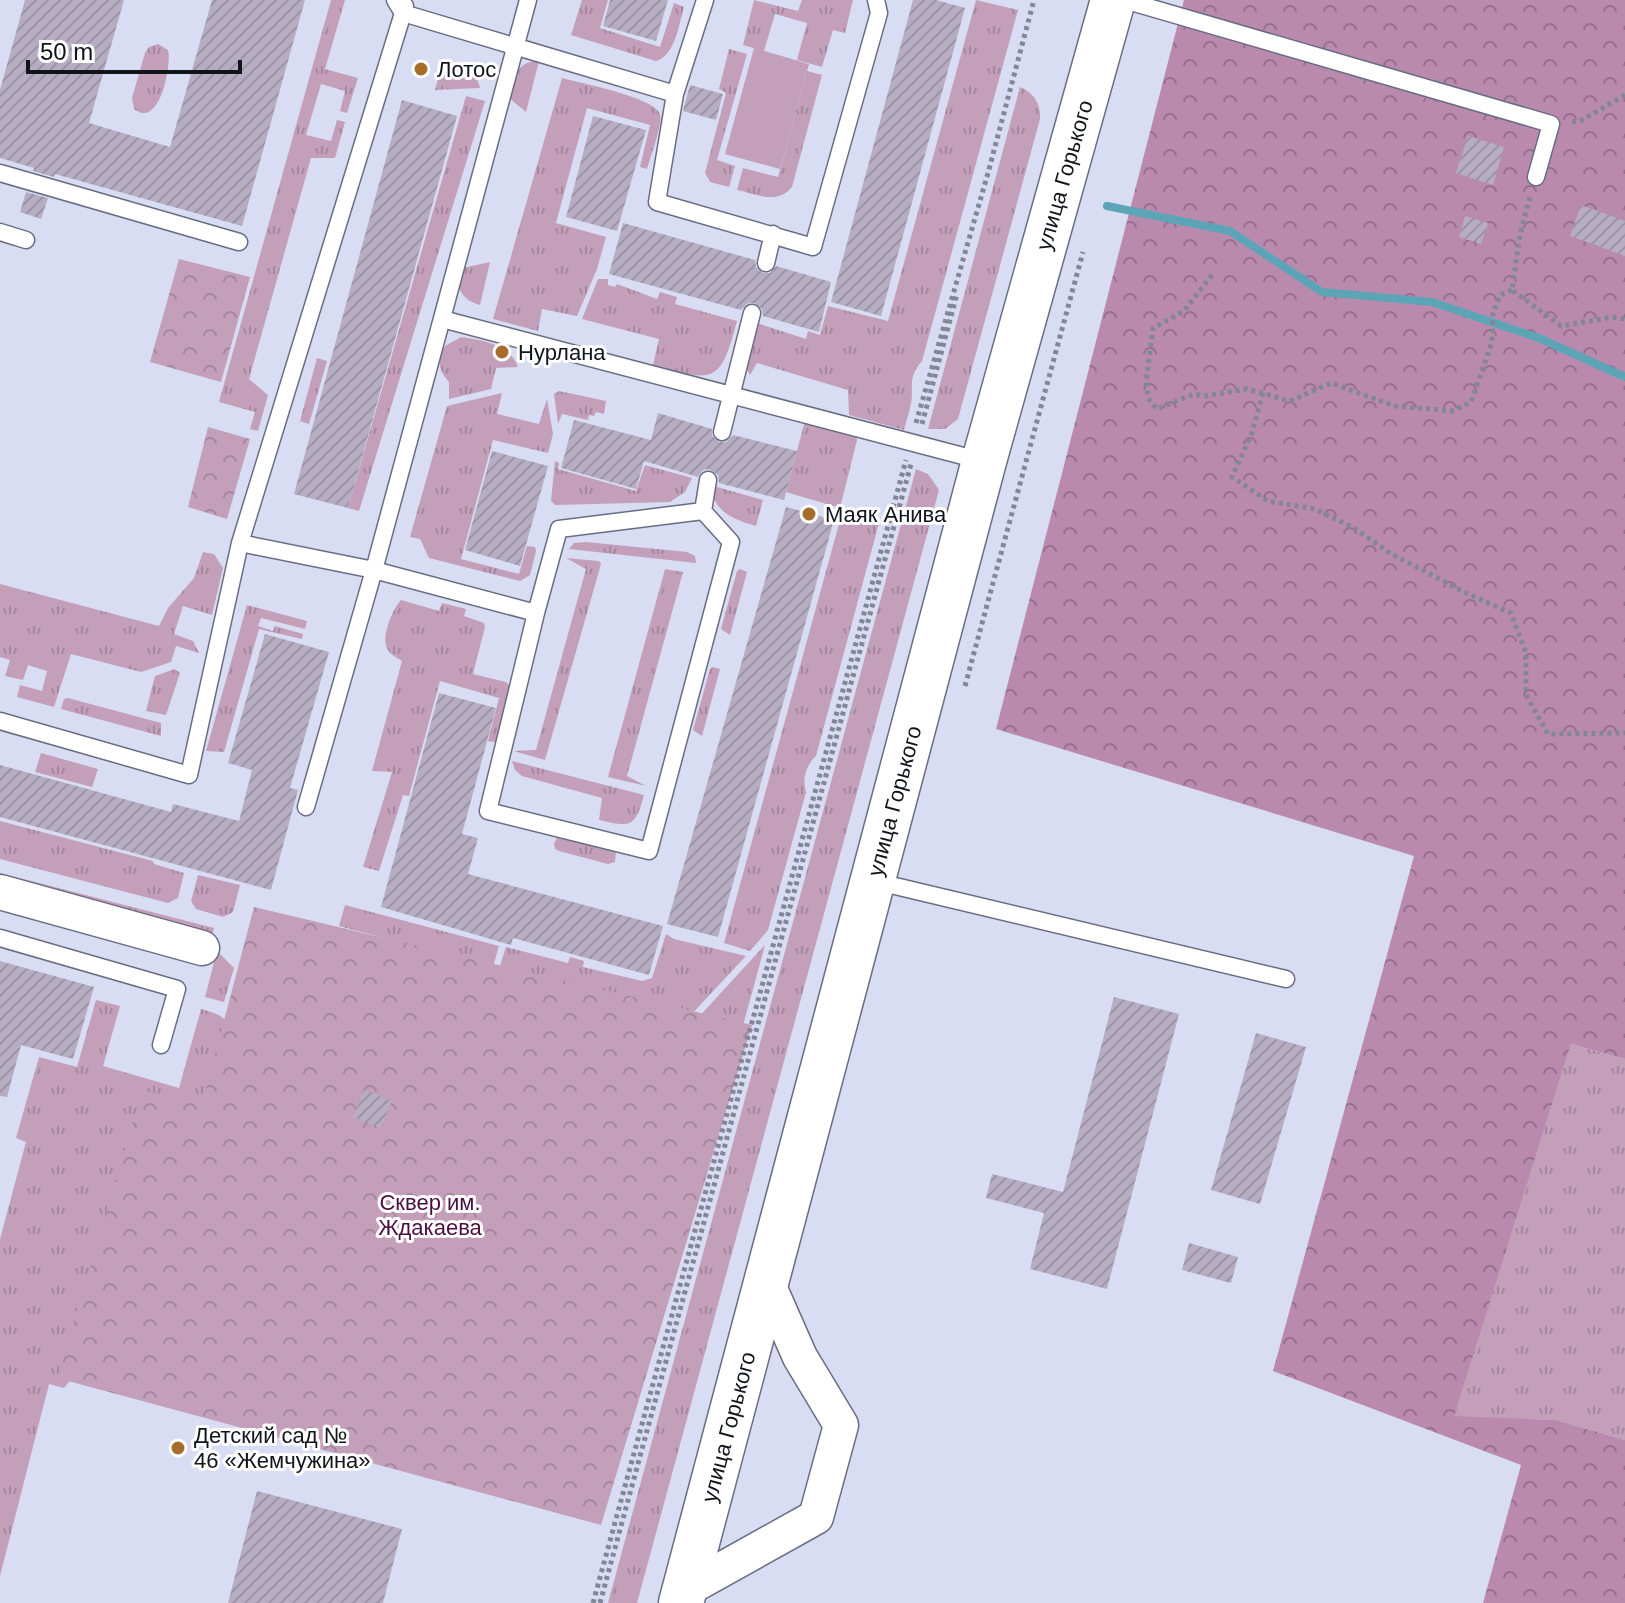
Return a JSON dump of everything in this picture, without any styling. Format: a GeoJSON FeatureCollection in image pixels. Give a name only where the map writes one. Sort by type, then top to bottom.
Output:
{"type":"FeatureCollection","features":[{"type":"Feature","properties":{"kind":"main road","name":"улица Горького"},"geometry":{"type":"LineString","coordinates":[[683,1596],[984,461],[1113,0]]}},
{"type":"Feature","properties":{"kind":"street"},"geometry":{"type":"LineString","coordinates":[[0,892],[202,948]]}},
{"type":"Feature","properties":{"kind":"street"},"geometry":{"type":"LineString","coordinates":[[683,1596],[816,1517],[841,1425],[800,1357],[767,1282]]}},
{"type":"Feature","properties":{"kind":"lane"},"geometry":{"type":"LineString","coordinates":[[306,807],[374,570],[528,0]]}},
{"type":"Feature","properties":{"kind":"lane"},"geometry":{"type":"LineString","coordinates":[[705,0],[675,94],[657,202],[813,247],[879,13],[876,0]]}},
{"type":"Feature","properties":{"kind":"lane"},"geometry":{"type":"LineString","coordinates":[[1124,0],[1551,124],[1536,177]]}},
{"type":"Feature","properties":{"kind":"lane"},"geometry":{"type":"LineString","coordinates":[[0,721],[189,775],[240,543],[401,4],[515,46],[675,94]]}},
{"type":"Feature","properties":{"kind":"lane"},"geometry":{"type":"LineString","coordinates":[[0,173],[239,242]]}},
{"type":"Feature","properties":{"kind":"lane"},"geometry":{"type":"LineString","coordinates":[[0,232],[26,240]]}},
{"type":"Feature","properties":{"kind":"lane"},"geometry":{"type":"LineString","coordinates":[[766,263],[773,234]]}},
{"type":"Feature","properties":{"kind":"lane"},"geometry":{"type":"LineString","coordinates":[[722,432],[752,313]]}},
{"type":"Feature","properties":{"kind":"lane"},"geometry":{"type":"LineString","coordinates":[[442,319],[731,395],[915,437],[984,461]]}},
{"type":"Feature","properties":{"kind":"lane"},"geometry":{"type":"LineString","coordinates":[[703,511],[708,480]]}},
{"type":"Feature","properties":{"kind":"lane"},"geometry":{"type":"LineString","coordinates":[[703,511],[731,542],[649,851],[488,811],[559,529],[703,511]]}},
{"type":"Feature","properties":{"kind":"lane"},"geometry":{"type":"LineString","coordinates":[[240,543],[374,570],[536,613]]}},
{"type":"Feature","properties":{"kind":"lane"},"geometry":{"type":"LineString","coordinates":[[873,880],[1286,979]]}},
{"type":"Feature","properties":{"kind":"lane"},"geometry":{"type":"LineString","coordinates":[[0,938],[177,989],[161,1045]]}},
{"type":"Feature","properties":{"kind":"path"},"geometry":{"type":"LineString","coordinates":[[593,1603],[1036,0]]}},
{"type":"Feature","properties":{"kind":"path"},"geometry":{"type":"LineString","coordinates":[[915,437],[1036,0]]}},
{"type":"Feature","properties":{"kind":"path"},"geometry":{"type":"LineString","coordinates":[[1551,124],[1582,120],[1625,95]]}},
{"type":"Feature","properties":{"kind":"path"},"geometry":{"type":"LineString","coordinates":[[1512,290],[1520,234],[1536,177]]}},
{"type":"Feature","properties":{"kind":"path"},"geometry":{"type":"LineString","coordinates":[[1212,275],[1184,311],[1153,328],[1146,383],[1148,398],[1157,409],[1194,394],[1204,396],[1247,389],[1290,401],[1331,383],[1395,406],[1452,411],[1471,402],[1492,342],[1493,313],[1500,295],[1512,290]]}},
{"type":"Feature","properties":{"kind":"path"},"geometry":{"type":"LineString","coordinates":[[1512,290],[1561,326],[1612,317],[1625,319]]}},
{"type":"Feature","properties":{"kind":"path"},"geometry":{"type":"LineString","coordinates":[[1263,393],[1251,435],[1232,477],[1268,501],[1315,509],[1354,528],[1390,553],[1511,613],[1526,653],[1526,695],[1548,734],[1625,733]]}},
{"type":"Feature","properties":{"kind":"path"},"geometry":{"type":"LineString","coordinates":[[600,1603],[911,462]]}},
{"type":"Feature","properties":{"kind":"green space"},"geometry":{"type":"Polygon","coordinates":[[[331,0],[345,0],[325,69],[358,78],[347,113],[340,111],[345,91],[321,84],[306,135],[331,141],[337,120],[345,122],[335,158],[311,158],[249,379],[268,395],[258,431],[250,429],[255,412],[219,402],[331,0]]]}},
{"type":"Feature","properties":{"kind":"green space"},"geometry":{"type":"Polygon","coordinates":[[[582,0],[608,0],[600,28],[660,47],[674,3],[684,7],[672,46],[656,61],[571,35],[582,0]]]}},
{"type":"Feature","properties":{"kind":"green space"},"geometry":{"type":"Polygon","coordinates":[[[754,0],[798,11],[802,0],[853,0],[845,33],[833,30],[822,67],[797,60],[807,23],[775,14],[764,51],[743,45],[754,0]]]}},
{"type":"Feature","properties":{"kind":"green space"},"geometry":{"type":"Polygon","coordinates":[[[976,0],[1018,10],[922,361],[913,377],[911,404],[904,430],[849,415],[848,390],[757,363],[750,375],[746,368],[757,323],[806,339],[808,331],[820,335],[828,306],[888,321],[976,0]]]}},
{"type":"Feature","properties":{"kind":"green space"},"geometry":{"type":"Polygon","coordinates":[[[1184,0],[1625,0],[1625,1059],[1571,1044],[1454,1416],[1556,1420],[1625,1440],[1625,1603],[1483,1603],[1521,1465],[1273,1371],[1414,856],[996,729],[1184,0]]]}},
{"type":"Feature","properties":{"kind":"green space"},"geometry":{"type":"Polygon","coordinates":[[[158,44],[168,50],[166,80],[157,103],[143,113],[134,109],[132,98],[145,53],[149,47],[158,44]]]}},
{"type":"Feature","properties":{"kind":"green space"},"geometry":{"type":"Polygon","coordinates":[[[754,48],[809,64],[780,169],[725,154],[754,48]]]}},
{"type":"Feature","properties":{"kind":"green space"},"geometry":{"type":"Polygon","coordinates":[[[729,49],[747,54],[717,160],[735,166],[729,187],[710,182],[705,173],[726,93],[719,89],[729,49]]]}},
{"type":"Feature","properties":{"kind":"green space"},"geometry":{"type":"Polygon","coordinates":[[[539,61],[526,112],[509,98],[521,68],[539,61]]]}},
{"type":"Feature","properties":{"kind":"green space"},"geometry":{"type":"Polygon","coordinates":[[[442,65],[471,73],[480,88],[435,90],[442,65]]]}},
{"type":"Feature","properties":{"kind":"green space"},"geometry":{"type":"Polygon","coordinates":[[[807,71],[822,75],[792,187],[773,197],[737,190],[743,168],[778,177],[807,71]]]}},
{"type":"Feature","properties":{"kind":"green space"},"geometry":{"type":"Polygon","coordinates":[[[562,78],[645,102],[655,108],[660,119],[647,169],[640,167],[650,125],[587,108],[556,223],[606,237],[597,269],[577,316],[542,309],[538,331],[493,319],[562,78]]]}},
{"type":"Feature","properties":{"kind":"green space"},"geometry":{"type":"Polygon","coordinates":[[[1020,87],[1036,100],[1040,119],[958,419],[945,429],[928,429],[1020,87]]]}},
{"type":"Feature","properties":{"kind":"green space"},"geometry":{"type":"Polygon","coordinates":[[[466,96],[485,101],[359,511],[348,508],[466,96]]]}},
{"type":"Feature","properties":{"kind":"green space"},"geometry":{"type":"Polygon","coordinates":[[[179,259],[250,277],[221,382],[150,362],[179,259]]]}},
{"type":"Feature","properties":{"kind":"green space"},"geometry":{"type":"Polygon","coordinates":[[[490,262],[480,305],[468,300],[461,292],[458,269],[490,262]]]}},
{"type":"Feature","properties":{"kind":"green space"},"geometry":{"type":"Polygon","coordinates":[[[598,279],[608,279],[608,285],[615,287],[617,284],[657,299],[660,292],[677,297],[675,304],[737,321],[719,368],[702,375],[653,365],[659,339],[582,319],[598,279]]]}},
{"type":"Feature","properties":{"kind":"green space"},"geometry":{"type":"Polygon","coordinates":[[[461,337],[502,348],[518,367],[496,368],[491,389],[449,399],[449,382],[441,369],[440,356],[445,346],[461,337]]]}},
{"type":"Feature","properties":{"kind":"green space"},"geometry":{"type":"Polygon","coordinates":[[[317,358],[327,361],[309,424],[300,421],[317,358]]]}},
{"type":"Feature","properties":{"kind":"green space"},"geometry":{"type":"Polygon","coordinates":[[[559,391],[606,401],[604,414],[596,412],[594,416],[589,415],[588,420],[562,414],[558,424],[554,394],[559,391]]]}},
{"type":"Feature","properties":{"kind":"green space"},"geometry":{"type":"Polygon","coordinates":[[[502,393],[497,414],[539,424],[547,399],[553,434],[548,453],[493,440],[461,559],[519,574],[527,546],[535,547],[530,575],[520,581],[429,558],[420,539],[410,537],[447,406],[502,393]]]}},
{"type":"Feature","properties":{"kind":"green space"},"geometry":{"type":"Polygon","coordinates":[[[805,421],[856,435],[840,508],[786,492],[805,421]]]}},
{"type":"Feature","properties":{"kind":"green space"},"geometry":{"type":"Polygon","coordinates":[[[208,427],[250,439],[227,519],[188,507],[208,427]]]}},
{"type":"Feature","properties":{"kind":"green space"},"geometry":{"type":"Polygon","coordinates":[[[555,461],[559,463],[558,469],[636,491],[645,465],[692,478],[685,492],[670,502],[555,505],[551,501],[555,461]]]}},
{"type":"Feature","properties":{"kind":"green space"},"geometry":{"type":"Polygon","coordinates":[[[916,469],[928,474],[939,490],[637,1603],[608,1603],[916,469]]]}},
{"type":"Feature","properties":{"kind":"green space"},"geometry":{"type":"Polygon","coordinates":[[[710,485],[763,500],[756,526],[720,508],[710,485]]]}},
{"type":"Feature","properties":{"kind":"green space"},"geometry":{"type":"Polygon","coordinates":[[[842,513],[879,523],[816,756],[806,772],[806,792],[768,930],[750,951],[724,943],[842,513]]]}},
{"type":"Feature","properties":{"kind":"green space"},"geometry":{"type":"Polygon","coordinates":[[[574,543],[687,552],[695,556],[696,563],[569,549],[574,543]]]}},
{"type":"Feature","properties":{"kind":"green space"},"geometry":{"type":"Polygon","coordinates":[[[203,552],[214,554],[223,568],[212,615],[183,606],[174,634],[193,641],[199,653],[176,646],[171,662],[141,672],[71,654],[54,707],[17,697],[20,685],[42,691],[47,671],[28,665],[23,680],[5,676],[10,660],[0,657],[0,584],[159,626],[168,608],[194,578],[203,552]]]}},
{"type":"Feature","properties":{"kind":"green space"},"geometry":{"type":"Polygon","coordinates":[[[566,558],[599,561],[601,564],[545,760],[514,751],[536,750],[586,569],[566,558]]]}},
{"type":"Feature","properties":{"kind":"green space"},"geometry":{"type":"Polygon","coordinates":[[[665,569],[683,572],[627,776],[646,786],[608,777],[665,569]]]}},
{"type":"Feature","properties":{"kind":"green space"},"geometry":{"type":"Polygon","coordinates":[[[740,569],[747,572],[730,635],[721,629],[740,569]]]}},
{"type":"Feature","properties":{"kind":"green space"},"geometry":{"type":"Polygon","coordinates":[[[401,600],[439,611],[442,603],[466,609],[464,616],[484,623],[473,674],[506,682],[512,688],[499,740],[495,742],[488,741],[499,698],[440,681],[409,796],[403,795],[379,871],[363,867],[392,772],[372,771],[402,661],[389,652],[386,643],[389,623],[401,600]]]}},
{"type":"Feature","properties":{"kind":"green space"},"geometry":{"type":"Polygon","coordinates":[[[247,605],[307,621],[305,629],[261,618],[258,626],[273,631],[275,626],[303,634],[302,639],[259,629],[224,752],[206,751],[247,605]]]}},
{"type":"Feature","properties":{"kind":"green space"},"geometry":{"type":"Polygon","coordinates":[[[713,667],[720,669],[702,736],[693,730],[713,667]]]}},
{"type":"Feature","properties":{"kind":"green space"},"geometry":{"type":"Polygon","coordinates":[[[175,669],[180,673],[166,715],[146,711],[155,676],[175,669]]]}},
{"type":"Feature","properties":{"kind":"green space"},"geometry":{"type":"Polygon","coordinates":[[[64,699],[161,723],[161,736],[61,709],[64,699]]]}},
{"type":"Feature","properties":{"kind":"green space"},"geometry":{"type":"Polygon","coordinates":[[[41,753],[98,769],[92,787],[35,772],[41,753]]]}},
{"type":"Feature","properties":{"kind":"green space"},"geometry":{"type":"Polygon","coordinates":[[[512,761],[644,795],[638,814],[630,823],[624,824],[599,820],[602,798],[522,776],[515,770],[512,761]]]}},
{"type":"Feature","properties":{"kind":"green space"},"geometry":{"type":"Polygon","coordinates":[[[0,821],[153,861],[154,864],[184,873],[178,898],[168,903],[0,859],[0,821]]]}},
{"type":"Feature","properties":{"kind":"green space"},"geometry":{"type":"Polygon","coordinates":[[[559,835],[616,850],[615,862],[608,864],[559,851],[554,843],[559,835]]]}},
{"type":"Feature","properties":{"kind":"green space"},"geometry":{"type":"Polygon","coordinates":[[[0,873],[214,928],[211,939],[0,885],[0,873]]]}},
{"type":"Feature","properties":{"kind":"green space"},"geometry":{"type":"Polygon","coordinates":[[[198,875],[240,885],[233,912],[223,917],[196,909],[191,901],[198,875]]]}},
{"type":"Feature","properties":{"kind":"green space"},"geometry":{"type":"Polygon","coordinates":[[[345,905],[499,946],[493,967],[339,926],[345,905]]]}},
{"type":"Feature","properties":{"kind":"green space","name":"Сквер им. Ждакаева"},"geometry":{"type":"Polygon","coordinates":[[[254,907],[752,1025],[601,1525],[57,1378],[142,1091],[203,1100],[254,907]]]}},
{"type":"Feature","properties":{"kind":"green space"},"geometry":{"type":"Polygon","coordinates":[[[666,934],[674,939],[746,956],[687,1019],[499,969],[506,947],[568,963],[570,957],[584,961],[583,967],[642,981],[652,978],[666,934]]]}},
{"type":"Feature","properties":{"kind":"green space"},"geometry":{"type":"Polygon","coordinates":[[[765,945],[741,1033],[695,1021],[765,945]]]}},
{"type":"Feature","properties":{"kind":"green space"},"geometry":{"type":"Polygon","coordinates":[[[217,951],[234,968],[224,1002],[205,997],[217,951]]]}},
{"type":"Feature","properties":{"kind":"green space"},"geometry":{"type":"Polygon","coordinates":[[[96,1000],[120,1006],[103,1066],[179,1088],[201,1009],[227,1022],[236,1051],[72,1378],[64,1388],[49,1384],[0,1576],[0,1239],[26,1142],[16,1138],[39,1057],[77,1067],[96,1000]]]}},
{"type":"Feature","properties":{"kind":"green space"},"geometry":{"type":"Polygon","coordinates":[[[1571,1044],[1625,1059],[1625,1440],[1556,1420],[1453,1417],[1571,1044]]]}},
{"type":"Feature","properties":{"kind":"building"},"geometry":{"type":"Polygon","coordinates":[[[25,0],[124,0],[89,123],[170,147],[212,0],[305,0],[242,226],[55,174],[54,177],[0,158],[0,90],[25,0]]]}},
{"type":"Feature","properties":{"kind":"building"},"geometry":{"type":"Polygon","coordinates":[[[610,0],[668,0],[656,41],[603,26],[610,0]]]}},
{"type":"Feature","properties":{"kind":"building"},"geometry":{"type":"Polygon","coordinates":[[[913,0],[936,0],[965,8],[881,316],[831,302],[913,0]]]}},
{"type":"Feature","properties":{"kind":"building"},"geometry":{"type":"Polygon","coordinates":[[[690,85],[723,94],[716,120],[683,111],[690,85]]]}},
{"type":"Feature","properties":{"kind":"building"},"geometry":{"type":"Polygon","coordinates":[[[402,100],[457,116],[348,508],[294,494],[402,100]]]}},
{"type":"Feature","properties":{"kind":"building"},"geometry":{"type":"Polygon","coordinates":[[[593,116],[646,130],[617,231],[566,217],[593,116]]]}},
{"type":"Feature","properties":{"kind":"building"},"geometry":{"type":"Polygon","coordinates":[[[1468,136],[1504,147],[1493,185],[1456,173],[1468,136]]]}},
{"type":"Feature","properties":{"kind":"building"},"geometry":{"type":"Polygon","coordinates":[[[26,192],[48,198],[41,219],[20,212],[26,192]]]}},
{"type":"Feature","properties":{"kind":"building"},"geometry":{"type":"Polygon","coordinates":[[[1581,205],[1625,221],[1625,256],[1570,236],[1581,205]]]}},
{"type":"Feature","properties":{"kind":"building"},"geometry":{"type":"Polygon","coordinates":[[[1465,216],[1488,223],[1481,244],[1459,237],[1465,216]]]}},
{"type":"Feature","properties":{"kind":"building"},"geometry":{"type":"Polygon","coordinates":[[[623,223],[755,260],[756,267],[763,273],[770,273],[776,266],[831,282],[819,332],[763,316],[762,309],[755,303],[748,303],[741,310],[609,274],[623,223]]]}},
{"type":"Feature","properties":{"kind":"building"},"geometry":{"type":"Polygon","coordinates":[[[658,413],[712,429],[712,436],[719,442],[726,442],[733,435],[797,451],[784,500],[719,483],[718,475],[709,469],[703,470],[698,477],[644,461],[636,489],[561,468],[574,420],[651,440],[658,413]]]}},
{"type":"Feature","properties":{"kind":"building"},"geometry":{"type":"Polygon","coordinates":[[[492,451],[548,466],[520,566],[465,550],[492,451]]]}},
{"type":"Feature","properties":{"kind":"building"},"geometry":{"type":"Polygon","coordinates":[[[786,507],[834,520],[718,937],[667,924],[786,507]]]}},
{"type":"Feature","properties":{"kind":"building"},"geometry":{"type":"Polygon","coordinates":[[[265,634],[329,652],[290,788],[298,790],[271,890],[0,817],[0,765],[171,812],[173,804],[239,821],[252,770],[228,763],[265,634]]]}},
{"type":"Feature","properties":{"kind":"building"},"geometry":{"type":"Polygon","coordinates":[[[439,693],[496,708],[462,834],[478,838],[468,874],[663,926],[649,975],[513,938],[511,945],[381,907],[439,693]]]}},
{"type":"Feature","properties":{"kind":"building"},"geometry":{"type":"Polygon","coordinates":[[[0,961],[94,987],[73,1059],[21,1045],[7,1097],[0,1096],[0,961]]]}},
{"type":"Feature","properties":{"kind":"building"},"geometry":{"type":"Polygon","coordinates":[[[1114,997],[1179,1014],[1107,1289],[1030,1269],[1044,1213],[986,1198],[992,1174],[1063,1192],[1114,997]]]}},
{"type":"Feature","properties":{"kind":"building"},"geometry":{"type":"Polygon","coordinates":[[[1256,1033],[1306,1047],[1260,1204],[1211,1190],[1256,1033]]]}},
{"type":"Feature","properties":{"kind":"building"},"geometry":{"type":"Polygon","coordinates":[[[365,1090],[392,1101],[380,1128],[353,1117],[365,1090]]]}},
{"type":"Feature","properties":{"kind":"building"},"geometry":{"type":"Polygon","coordinates":[[[1189,1243],[1238,1257],[1231,1283],[1182,1270],[1189,1243]]]}},
{"type":"Feature","properties":{"kind":"building"},"geometry":{"type":"Polygon","coordinates":[[[257,1491],[402,1529],[383,1603],[228,1603],[257,1491]]]}},
{"type":"Feature","properties":{"kind":"waterway"},"geometry":{"type":"LineString","coordinates":[[1107,206],[1230,231],[1322,292],[1432,302],[1539,338],[1625,377]]}},
{"type":"Feature","properties":{"kind":"place","name":"Лотос"},"geometry":{"type":"Point","coordinates":[421,69]}},
{"type":"Feature","properties":{"kind":"place","name":"Нурлана"},"geometry":{"type":"Point","coordinates":[502,352]}},
{"type":"Feature","properties":{"kind":"place","name":"Маяк Анива"},"geometry":{"type":"Point","coordinates":[809,514]}},
{"type":"Feature","properties":{"kind":"place","name":"Детский сад № 46 «Жемчужина»"},"geometry":{"type":"Point","coordinates":[178,1448]}}]}
